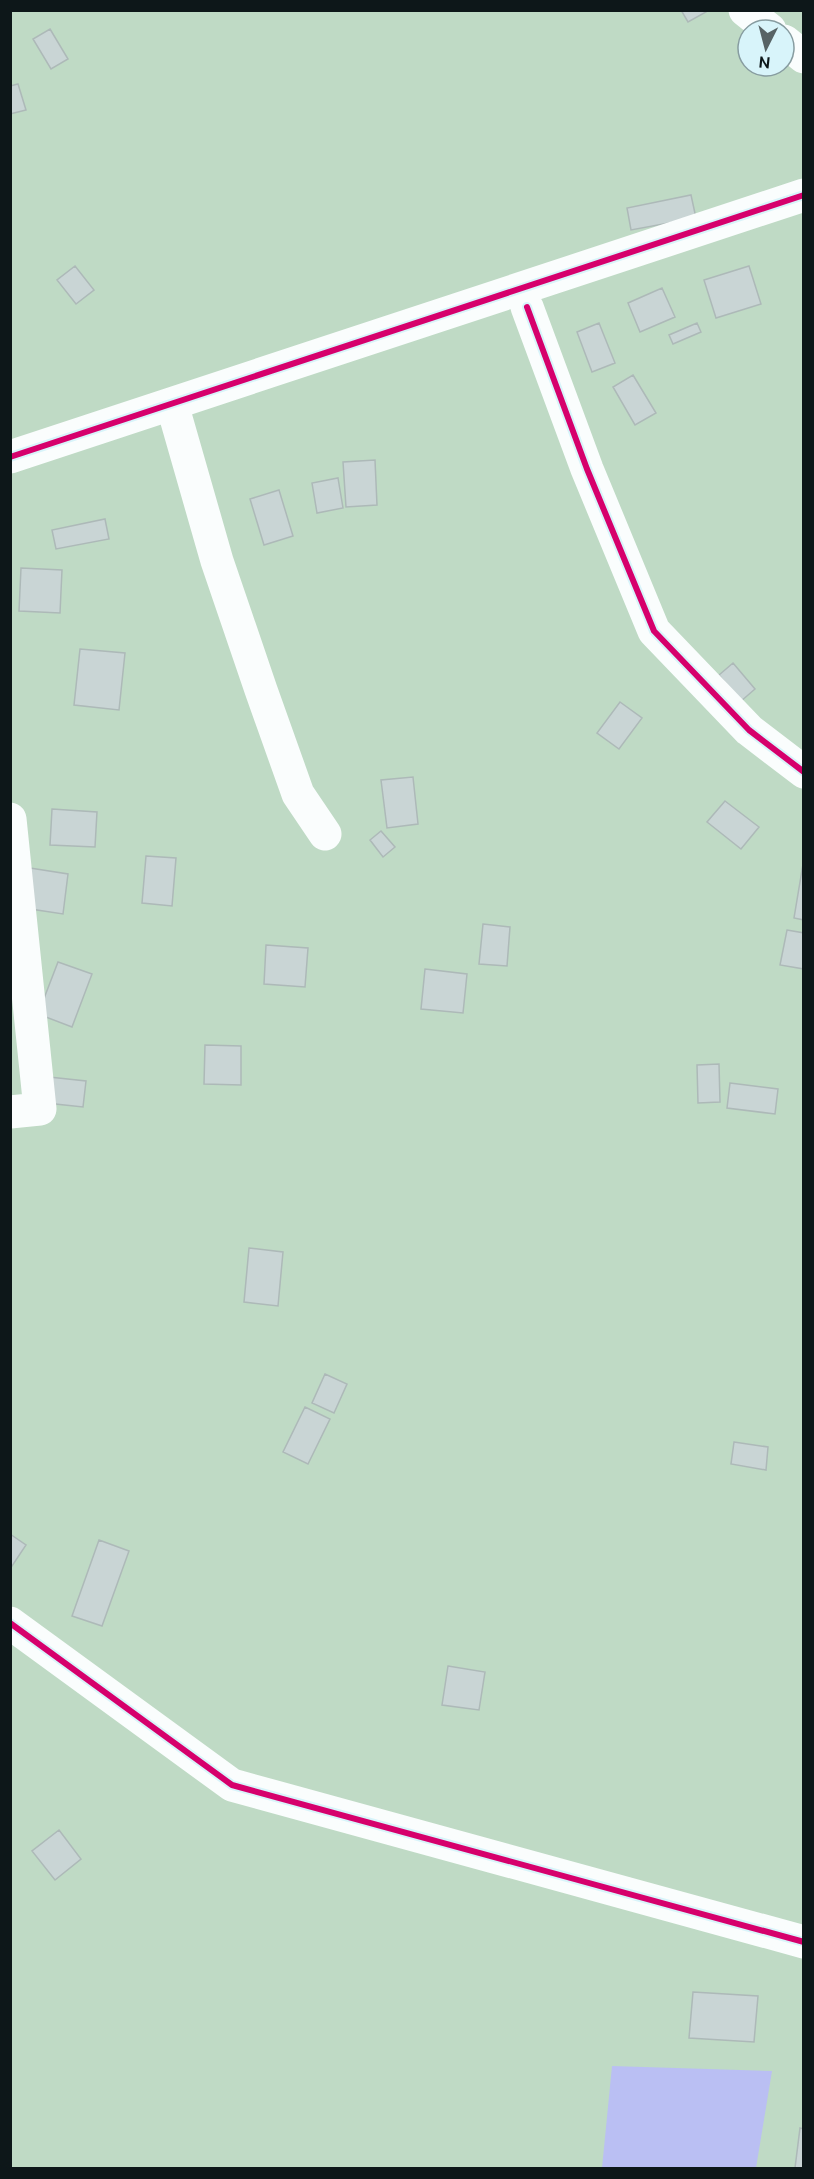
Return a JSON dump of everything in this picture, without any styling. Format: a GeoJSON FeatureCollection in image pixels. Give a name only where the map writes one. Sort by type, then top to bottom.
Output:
{"type":"FeatureCollection","features":[{"type":"Feature","properties":{"kind":"street"},"geometry":{"type":"LineString","coordinates":[[10,457],[804,195]]}},
{"type":"Feature","properties":{"kind":"street"},"geometry":{"type":"LineString","coordinates":[[527,307],[587,469],[654,631],[749,730],[804,772]]}},
{"type":"Feature","properties":{"kind":"street"},"geometry":{"type":"LineString","coordinates":[[172,404],[217,561],[298,794],[325,834]]}},
{"type":"Feature","properties":{"kind":"street"},"geometry":{"type":"LineString","coordinates":[[10,819],[40,1109],[10,1112]]}},
{"type":"Feature","properties":{"kind":"street"},"geometry":{"type":"LineString","coordinates":[[10,1623],[232,1785],[804,1942]]}},
{"type":"Feature","properties":{"kind":"green space"},"geometry":{"type":"Polygon","coordinates":[[[11,11],[803,11],[803,2168],[11,2168],[11,11]]]}},
{"type":"Feature","properties":{"kind":"water"},"geometry":{"type":"Polygon","coordinates":[[[612,2066],[772,2071],[756,2168],[602,2168],[612,2066]]]}},
{"type":"Feature","properties":{"kind":"building"},"geometry":{"type":"Polygon","coordinates":[[[681,10],[705,10],[706,12],[688,22],[681,10]]]}},
{"type":"Feature","properties":{"kind":"building"},"geometry":{"type":"Polygon","coordinates":[[[50,29],[68,59],[51,69],[33,39],[50,29]]]}},
{"type":"Feature","properties":{"kind":"building"},"geometry":{"type":"Polygon","coordinates":[[[18,84],[26,110],[10,114],[10,86],[18,84]]]}},
{"type":"Feature","properties":{"kind":"building"},"geometry":{"type":"Polygon","coordinates":[[[691,195],[696,218],[631,230],[627,208],[691,195]]]}},
{"type":"Feature","properties":{"kind":"building"},"geometry":{"type":"Polygon","coordinates":[[[75,266],[94,290],[76,304],[57,280],[75,266]]]}},
{"type":"Feature","properties":{"kind":"building"},"geometry":{"type":"Polygon","coordinates":[[[749,266],[761,304],[716,318],[704,280],[749,266]]]}},
{"type":"Feature","properties":{"kind":"building"},"geometry":{"type":"Polygon","coordinates":[[[662,288],[675,317],[640,332],[628,303],[662,288]]]}},
{"type":"Feature","properties":{"kind":"building"},"geometry":{"type":"Polygon","coordinates":[[[599,323],[615,363],[592,372],[577,332],[599,323]]]}},
{"type":"Feature","properties":{"kind":"building"},"geometry":{"type":"Polygon","coordinates":[[[697,323],[701,332],[673,344],[669,335],[697,323]]]}},
{"type":"Feature","properties":{"kind":"building"},"geometry":{"type":"Polygon","coordinates":[[[633,375],[656,413],[635,425],[613,387],[633,375]]]}},
{"type":"Feature","properties":{"kind":"building"},"geometry":{"type":"Polygon","coordinates":[[[375,460],[377,505],[346,507],[343,462],[375,460]]]}},
{"type":"Feature","properties":{"kind":"building"},"geometry":{"type":"Polygon","coordinates":[[[338,478],[343,508],[317,513],[312,483],[338,478]]]}},
{"type":"Feature","properties":{"kind":"building"},"geometry":{"type":"Polygon","coordinates":[[[279,490],[293,536],[264,545],[250,499],[279,490]]]}},
{"type":"Feature","properties":{"kind":"building"},"geometry":{"type":"Polygon","coordinates":[[[105,519],[109,539],[56,549],[52,530],[105,519]]]}},
{"type":"Feature","properties":{"kind":"building"},"geometry":{"type":"Polygon","coordinates":[[[21,568],[62,570],[60,613],[19,611],[21,568]]]}},
{"type":"Feature","properties":{"kind":"building"},"geometry":{"type":"Polygon","coordinates":[[[80,649],[125,653],[119,710],[74,705],[80,649]]]}},
{"type":"Feature","properties":{"kind":"building"},"geometry":{"type":"Polygon","coordinates":[[[733,663],[755,689],[740,702],[719,675],[733,663]]]}},
{"type":"Feature","properties":{"kind":"building"},"geometry":{"type":"Polygon","coordinates":[[[620,702],[642,718],[619,749],[597,733],[620,702]]]}},
{"type":"Feature","properties":{"kind":"building"},"geometry":{"type":"Polygon","coordinates":[[[413,777],[418,824],[387,828],[381,780],[413,777]]]}},
{"type":"Feature","properties":{"kind":"building"},"geometry":{"type":"Polygon","coordinates":[[[725,801],[759,827],[741,849],[707,822],[725,801]]]}},
{"type":"Feature","properties":{"kind":"building"},"geometry":{"type":"Polygon","coordinates":[[[52,809],[97,812],[95,847],[50,845],[52,809]]]}},
{"type":"Feature","properties":{"kind":"building"},"geometry":{"type":"Polygon","coordinates":[[[381,831],[395,847],[383,857],[370,840],[381,831]]]}},
{"type":"Feature","properties":{"kind":"building"},"geometry":{"type":"Polygon","coordinates":[[[146,856],[176,858],[172,906],[142,903],[146,856]]]}},
{"type":"Feature","properties":{"kind":"building"},"geometry":{"type":"Polygon","coordinates":[[[804,858],[804,920],[794,918],[804,858]]]}},
{"type":"Feature","properties":{"kind":"building"},"geometry":{"type":"Polygon","coordinates":[[[30,868],[68,874],[63,914],[24,908],[30,868]]]}},
{"type":"Feature","properties":{"kind":"building"},"geometry":{"type":"Polygon","coordinates":[[[483,924],[510,927],[507,966],[479,964],[483,924]]]}},
{"type":"Feature","properties":{"kind":"building"},"geometry":{"type":"Polygon","coordinates":[[[787,930],[804,933],[804,969],[780,965],[787,930]]]}},
{"type":"Feature","properties":{"kind":"building"},"geometry":{"type":"Polygon","coordinates":[[[266,945],[308,948],[305,987],[264,984],[266,945]]]}},
{"type":"Feature","properties":{"kind":"building"},"geometry":{"type":"Polygon","coordinates":[[[58,962],[92,974],[72,1027],[38,1014],[58,962]]]}},
{"type":"Feature","properties":{"kind":"building"},"geometry":{"type":"Polygon","coordinates":[[[425,969],[467,974],[463,1013],[421,1009],[425,969]]]}},
{"type":"Feature","properties":{"kind":"building"},"geometry":{"type":"Polygon","coordinates":[[[205,1045],[241,1046],[241,1085],[204,1084],[205,1045]]]}},
{"type":"Feature","properties":{"kind":"building"},"geometry":{"type":"Polygon","coordinates":[[[719,1064],[720,1102],[698,1103],[697,1065],[719,1064]]]}},
{"type":"Feature","properties":{"kind":"building"},"geometry":{"type":"Polygon","coordinates":[[[49,1077],[86,1081],[83,1107],[46,1103],[49,1077]]]}},
{"type":"Feature","properties":{"kind":"building"},"geometry":{"type":"Polygon","coordinates":[[[730,1083],[778,1089],[775,1114],[727,1108],[730,1083]]]}},
{"type":"Feature","properties":{"kind":"building"},"geometry":{"type":"Polygon","coordinates":[[[249,1248],[283,1252],[278,1306],[244,1302],[249,1248]]]}},
{"type":"Feature","properties":{"kind":"building"},"geometry":{"type":"Polygon","coordinates":[[[325,1374],[347,1384],[334,1413],[312,1403],[325,1374]]]}},
{"type":"Feature","properties":{"kind":"building"},"geometry":{"type":"Polygon","coordinates":[[[305,1407],[330,1419],[308,1464],[283,1452],[305,1407]]]}},
{"type":"Feature","properties":{"kind":"building"},"geometry":{"type":"Polygon","coordinates":[[[734,1442],[768,1447],[766,1470],[731,1464],[734,1442]]]}},
{"type":"Feature","properties":{"kind":"building"},"geometry":{"type":"Polygon","coordinates":[[[10,1534],[26,1545],[10,1569],[10,1534]]]}},
{"type":"Feature","properties":{"kind":"building"},"geometry":{"type":"Polygon","coordinates":[[[99,1540],[129,1551],[102,1626],[72,1616],[99,1540]]]}},
{"type":"Feature","properties":{"kind":"building"},"geometry":{"type":"Polygon","coordinates":[[[448,1666],[485,1672],[479,1710],[442,1705],[448,1666]]]}},
{"type":"Feature","properties":{"kind":"building"},"geometry":{"type":"Polygon","coordinates":[[[59,1830],[81,1859],[55,1880],[32,1851],[59,1830]]]}},
{"type":"Feature","properties":{"kind":"building"},"geometry":{"type":"Polygon","coordinates":[[[693,1992],[758,1996],[754,2042],[689,2038],[693,1992]]]}},
{"type":"Feature","properties":{"kind":"building"},"geometry":{"type":"Polygon","coordinates":[[[800,2128],[804,2129],[804,2168],[795,2168],[800,2128]]]}},
{"type":"Feature","properties":{"kind":"cycle path"},"geometry":{"type":"LineString","coordinates":[[10,457],[804,195]]}},
{"type":"Feature","properties":{"kind":"cycle path"},"geometry":{"type":"LineString","coordinates":[[527,307],[587,469],[654,631],[749,730],[804,772]]}},
{"type":"Feature","properties":{"kind":"cycle path"},"geometry":{"type":"LineString","coordinates":[[10,1623],[232,1785],[804,1942]]}}]}
